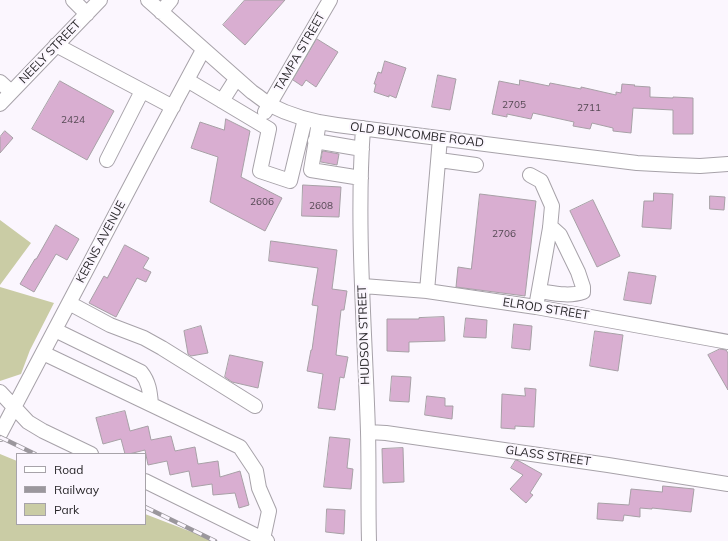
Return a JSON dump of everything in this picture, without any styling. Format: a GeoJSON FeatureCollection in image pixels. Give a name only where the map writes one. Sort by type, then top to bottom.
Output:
{"type":"FeatureCollection","features":[{"type":"Feature","properties":{"kind":"street"},"geometry":{"type":"LineString","coordinates":[[73,0],[87,14]]}},
{"type":"Feature","properties":{"kind":"street","name":"NEELY STREET"},"geometry":{"type":"LineString","coordinates":[[0,104],[100,0]]}},
{"type":"Feature","properties":{"kind":"street","name":"OLD BUNCOMBE ROAD"},"geometry":{"type":"LineString","coordinates":[[148,0],[252,92],[269,104],[294,115],[337,125],[637,163],[700,166],[728,164]]}},
{"type":"Feature","properties":{"kind":"street"},"geometry":{"type":"LineString","coordinates":[[161,12],[171,0]]}},
{"type":"Feature","properties":{"kind":"street","name":"TAMPA STREET"},"geometry":{"type":"LineString","coordinates":[[259,123],[330,0]]}},
{"type":"Feature","properties":{"kind":"street"},"geometry":{"type":"LineString","coordinates":[[56,45],[173,107]]}},
{"type":"Feature","properties":{"kind":"street","name":"KERNS AVENUE"},"geometry":{"type":"LineString","coordinates":[[0,434],[203,50]]}},
{"type":"Feature","properties":{"kind":"street"},"geometry":{"type":"LineString","coordinates":[[222,101],[236,79]]}},
{"type":"Feature","properties":{"kind":"street"},"geometry":{"type":"LineString","coordinates":[[187,80],[269,128],[260,170],[290,181],[297,152],[312,120]]}},
{"type":"Feature","properties":{"kind":"street"},"geometry":{"type":"LineString","coordinates":[[0,82],[11,92]]}},
{"type":"Feature","properties":{"kind":"street"},"geometry":{"type":"LineString","coordinates":[[107,160],[142,91]]}},
{"type":"Feature","properties":{"kind":"street"},"geometry":{"type":"LineString","coordinates":[[312,120],[315,141],[311,170],[361,178]]}},
{"type":"Feature","properties":{"kind":"street"},"geometry":{"type":"LineString","coordinates":[[333,144],[337,125]]}},
{"type":"Feature","properties":{"kind":"street","name":"HUDSON STREET"},"geometry":{"type":"LineString","coordinates":[[363,128],[360,203],[368,432],[369,541]]}},
{"type":"Feature","properties":{"kind":"street"},"geometry":{"type":"LineString","coordinates":[[427,291],[440,138]]}},
{"type":"Feature","properties":{"kind":"street"},"geometry":{"type":"LineString","coordinates":[[315,141],[362,149]]}},
{"type":"Feature","properties":{"kind":"street"},"geometry":{"type":"LineString","coordinates":[[297,152],[313,156]]}},
{"type":"Feature","properties":{"kind":"street"},"geometry":{"type":"LineString","coordinates":[[439,160],[476,165]]}},
{"type":"Feature","properties":{"kind":"street"},"geometry":{"type":"LineString","coordinates":[[530,175],[541,181],[552,206],[536,307]]}},
{"type":"Feature","properties":{"kind":"street"},"geometry":{"type":"LineString","coordinates":[[539,291],[576,294],[582,292],[583,287],[578,272],[560,235],[550,226]]}},
{"type":"Feature","properties":{"kind":"street","name":"ELROD STREET"},"geometry":{"type":"LineString","coordinates":[[363,286],[427,291],[536,307],[728,342]]}},
{"type":"Feature","properties":{"kind":"street"},"geometry":{"type":"LineString","coordinates":[[69,303],[110,325],[144,338],[255,406]]}},
{"type":"Feature","properties":{"kind":"street"},"geometry":{"type":"LineString","coordinates":[[55,330],[141,372],[146,378],[150,389],[151,404]]}},
{"type":"Feature","properties":{"kind":"street"},"geometry":{"type":"LineString","coordinates":[[42,354],[240,447],[256,472],[259,488],[269,511],[265,540],[146,481]]}},
{"type":"Feature","properties":{"kind":"street"},"geometry":{"type":"LineString","coordinates":[[0,392],[28,422],[89,453]]}},
{"type":"Feature","properties":{"kind":"street","name":"GLASS STREET"},"geometry":{"type":"LineString","coordinates":[[368,432],[608,465],[728,484]]}},
{"type":"Feature","properties":{"kind":"green space"},"geometry":{"type":"Polygon","coordinates":[[[0,220],[31,243],[0,285],[0,220]]]}},
{"type":"Feature","properties":{"kind":"green space"},"geometry":{"type":"Polygon","coordinates":[[[0,287],[54,303],[30,350],[21,374],[0,381],[0,287]]]}},
{"type":"Feature","properties":{"kind":"green space"},"geometry":{"type":"Polygon","coordinates":[[[0,454],[16,461],[16,525],[146,525],[146,514],[215,541],[0,541],[0,454]]]}},
{"type":"Feature","properties":{"kind":"building"},"geometry":{"type":"Polygon","coordinates":[[[245,0],[285,0],[245,45],[223,25],[245,0]]]}},
{"type":"Feature","properties":{"kind":"building"},"geometry":{"type":"Polygon","coordinates":[[[317,39],[338,52],[316,87],[306,80],[302,86],[293,80],[317,39]]]}},
{"type":"Feature","properties":{"kind":"building"},"geometry":{"type":"Polygon","coordinates":[[[385,61],[406,68],[396,98],[374,92],[376,84],[374,84],[378,72],[381,73],[385,61]]]}},
{"type":"Feature","properties":{"kind":"building"},"geometry":{"type":"Polygon","coordinates":[[[438,75],[456,79],[450,110],[432,107],[438,75]]]}},
{"type":"Feature","properties":{"kind":"building"},"geometry":{"type":"Polygon","coordinates":[[[520,80],[549,86],[550,83],[581,89],[581,87],[616,95],[616,92],[621,93],[622,84],[635,85],[634,86],[650,87],[650,97],[693,98],[693,134],[673,134],[673,110],[633,108],[631,133],[613,131],[613,128],[592,123],[590,129],[573,126],[574,122],[533,113],[531,119],[507,114],[507,117],[492,114],[499,81],[519,85],[520,80]]]}},
{"type":"Feature","properties":{"kind":"building"},"geometry":{"type":"Polygon","coordinates":[[[60,81],[114,111],[87,160],[32,129],[60,81]]]}},
{"type":"Feature","properties":{"kind":"building"},"geometry":{"type":"Polygon","coordinates":[[[226,119],[250,131],[241,177],[282,198],[265,231],[210,202],[218,157],[191,148],[200,122],[224,130],[226,119]]]}},
{"type":"Feature","properties":{"kind":"building"},"geometry":{"type":"Polygon","coordinates":[[[5,131],[13,138],[0,153],[0,137],[5,131]]]}},
{"type":"Feature","properties":{"kind":"building"},"geometry":{"type":"Polygon","coordinates":[[[323,151],[339,154],[337,165],[321,162],[323,151]]]}},
{"type":"Feature","properties":{"kind":"building"},"geometry":{"type":"Polygon","coordinates":[[[303,185],[341,187],[339,217],[302,216],[303,185]]]}},
{"type":"Feature","properties":{"kind":"building"},"geometry":{"type":"Polygon","coordinates":[[[654,193],[673,194],[671,229],[642,227],[644,201],[653,201],[654,193]]]}},
{"type":"Feature","properties":{"kind":"building"},"geometry":{"type":"Polygon","coordinates":[[[480,194],[536,201],[525,296],[456,287],[458,267],[471,269],[480,194]]]}},
{"type":"Feature","properties":{"kind":"building"},"geometry":{"type":"Polygon","coordinates":[[[710,196],[725,197],[724,210],[710,209],[710,196]]]}},
{"type":"Feature","properties":{"kind":"building"},"geometry":{"type":"Polygon","coordinates":[[[593,200],[620,256],[597,267],[570,211],[593,200]]]}},
{"type":"Feature","properties":{"kind":"building"},"geometry":{"type":"Polygon","coordinates":[[[56,225],[79,239],[67,260],[56,254],[34,292],[20,284],[56,225]]]}},
{"type":"Feature","properties":{"kind":"building"},"geometry":{"type":"Polygon","coordinates":[[[271,241],[337,250],[332,289],[347,291],[344,310],[341,310],[336,355],[348,357],[344,378],[340,377],[335,410],[318,408],[323,374],[307,371],[312,350],[318,306],[312,305],[318,268],[269,261],[271,241]]]}},
{"type":"Feature","properties":{"kind":"building"},"geometry":{"type":"Polygon","coordinates":[[[125,245],[149,258],[143,268],[151,272],[146,282],[137,278],[116,317],[89,303],[104,276],[107,278],[125,245]]]}},
{"type":"Feature","properties":{"kind":"building"},"geometry":{"type":"Polygon","coordinates":[[[629,272],[656,276],[651,304],[624,300],[629,272]]]}},
{"type":"Feature","properties":{"kind":"building"},"geometry":{"type":"Polygon","coordinates":[[[444,317],[445,341],[409,342],[409,352],[387,351],[387,319],[444,317]]]}},
{"type":"Feature","properties":{"kind":"building"},"geometry":{"type":"Polygon","coordinates":[[[466,318],[487,320],[486,338],[464,337],[466,318]]]}},
{"type":"Feature","properties":{"kind":"building"},"geometry":{"type":"Polygon","coordinates":[[[514,324],[532,326],[530,350],[512,348],[514,324]]]}},
{"type":"Feature","properties":{"kind":"building"},"geometry":{"type":"Polygon","coordinates":[[[201,326],[208,353],[191,356],[188,354],[184,331],[201,326]]]}},
{"type":"Feature","properties":{"kind":"building"},"geometry":{"type":"Polygon","coordinates":[[[595,331],[623,335],[618,371],[590,366],[595,331]]]}},
{"type":"Feature","properties":{"kind":"building"},"geometry":{"type":"Polygon","coordinates":[[[720,349],[726,350],[728,353],[728,390],[708,355],[720,349]]]}},
{"type":"Feature","properties":{"kind":"building"},"geometry":{"type":"Polygon","coordinates":[[[230,355],[263,362],[258,388],[232,382],[225,377],[230,355]]]}},
{"type":"Feature","properties":{"kind":"building"},"geometry":{"type":"Polygon","coordinates":[[[392,376],[411,377],[409,402],[390,401],[392,376]]]}},
{"type":"Feature","properties":{"kind":"building"},"geometry":{"type":"Polygon","coordinates":[[[525,388],[536,389],[534,427],[515,426],[515,429],[501,428],[502,394],[525,396],[525,388]]]}},
{"type":"Feature","properties":{"kind":"building"},"geometry":{"type":"Polygon","coordinates":[[[427,396],[445,398],[445,406],[453,406],[452,419],[425,415],[427,396]]]}},
{"type":"Feature","properties":{"kind":"building"},"geometry":{"type":"Polygon","coordinates":[[[125,411],[130,431],[148,426],[151,440],[171,436],[175,451],[195,447],[198,464],[218,461],[220,477],[240,471],[249,505],[239,508],[235,493],[213,495],[212,484],[192,487],[189,471],[170,475],[167,461],[148,465],[145,450],[133,453],[125,453],[121,439],[103,444],[96,418],[125,411]]]}},
{"type":"Feature","properties":{"kind":"building"},"geometry":{"type":"Polygon","coordinates":[[[330,437],[350,439],[347,468],[353,469],[351,489],[324,487],[330,437]]]}},
{"type":"Feature","properties":{"kind":"building"},"geometry":{"type":"Polygon","coordinates":[[[403,448],[404,482],[383,483],[382,449],[403,448]]]}},
{"type":"Feature","properties":{"kind":"building"},"geometry":{"type":"Polygon","coordinates":[[[516,460],[542,474],[530,493],[533,495],[526,503],[510,489],[523,475],[511,468],[516,460]]]}},
{"type":"Feature","properties":{"kind":"building"},"geometry":{"type":"Polygon","coordinates":[[[663,486],[694,489],[691,512],[640,508],[640,517],[624,515],[623,521],[597,519],[598,503],[629,505],[631,489],[662,492],[663,486]]]}},
{"type":"Feature","properties":{"kind":"building"},"geometry":{"type":"Polygon","coordinates":[[[327,509],[345,510],[344,534],[326,532],[327,509]]]}},
{"type":"Feature","properties":{"kind":"railway"},"geometry":{"type":"LineString","coordinates":[[0,437],[33,453]]}},
{"type":"Feature","properties":{"kind":"railway"},"geometry":{"type":"LineString","coordinates":[[146,507],[215,541]]}}]}
